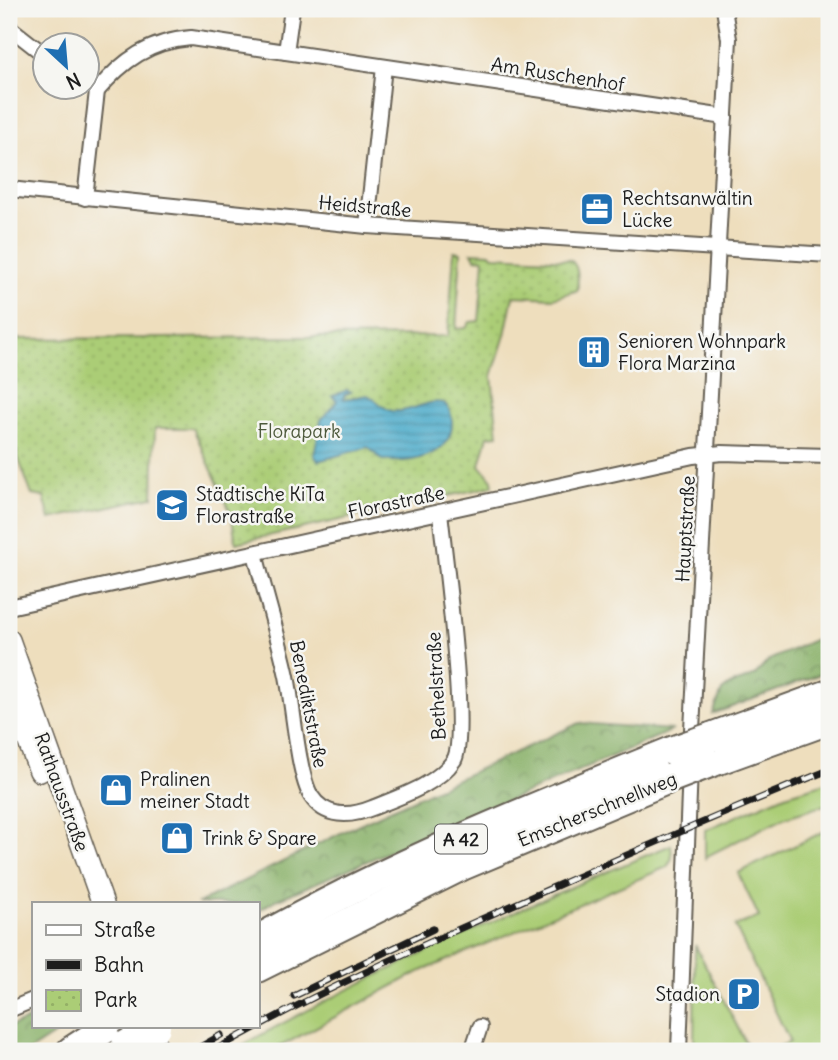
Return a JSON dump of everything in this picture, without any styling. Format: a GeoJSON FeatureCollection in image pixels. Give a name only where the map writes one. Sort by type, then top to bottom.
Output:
{"type":"FeatureCollection","features":[{"type":"Feature","properties":{"kind":"highway","name":"Emscherschnellweg"},"geometry":{"type":"LineString","coordinates":[[259,939],[446,846],[711,750],[829,694]]}},
{"type":"Feature","properties":{"kind":"highway","name":"Emscherschnellweg"},"geometry":{"type":"LineString","coordinates":[[711,750],[829,720]]}},
{"type":"Feature","properties":{"kind":"highway","name":"Emscherschnellweg"},"geometry":{"type":"LineString","coordinates":[[259,967],[464,864],[671,765]]}},
{"type":"Feature","properties":{"kind":"highway"},"geometry":{"type":"LineString","coordinates":[[71,1051],[127,1040],[154,1028]]}},
{"type":"Feature","properties":{"kind":"street"},"geometry":{"type":"LineString","coordinates":[[286,52],[292,9]]}},
{"type":"Feature","properties":{"kind":"street","name":"Hauptstraße"},"geometry":{"type":"LineString","coordinates":[[680,1051],[692,722],[709,454],[729,39],[724,9]]}},
{"type":"Feature","properties":{"kind":"street"},"geometry":{"type":"LineString","coordinates":[[9,27],[32,45]]}},
{"type":"Feature","properties":{"kind":"street","name":"Am Ruschenhof"},"geometry":{"type":"LineString","coordinates":[[102,80],[136,54],[177,39],[191,38],[725,117]]}},
{"type":"Feature","properties":{"kind":"street"},"geometry":{"type":"LineString","coordinates":[[367,226],[384,67]]}},
{"type":"Feature","properties":{"kind":"street"},"geometry":{"type":"LineString","coordinates":[[85,198],[91,102]]}},
{"type":"Feature","properties":{"kind":"street","name":"Heidstraße"},"geometry":{"type":"LineString","coordinates":[[9,189],[367,226],[829,255]]}},
{"type":"Feature","properties":{"kind":"street","name":"Florastraße"},"geometry":{"type":"LineString","coordinates":[[9,607],[709,454],[829,456]]}},
{"type":"Feature","properties":{"kind":"street","name":"Bethelstraße"},"geometry":{"type":"LineString","coordinates":[[371,809],[436,778],[454,759],[459,748],[460,722],[440,512]]}},
{"type":"Feature","properties":{"kind":"street","name":"Benediktstraße"},"geometry":{"type":"LineString","coordinates":[[255,553],[286,674],[309,792],[322,808],[333,814],[356,814],[371,809]]}},
{"type":"Feature","properties":{"kind":"street","name":"Rathausstraße"},"geometry":{"type":"LineString","coordinates":[[9,640],[102,902]]}},
{"type":"Feature","properties":{"kind":"street","name":"Rathausstraße"},"geometry":{"type":"LineString","coordinates":[[9,691],[89,902]]}},
{"type":"Feature","properties":{"kind":"street"},"geometry":{"type":"LineString","coordinates":[[9,1010],[32,1000]]}},
{"type":"Feature","properties":{"kind":"street"},"geometry":{"type":"LineString","coordinates":[[472,1051],[480,1027]]}},
{"type":"Feature","properties":{"kind":"street"},"geometry":{"type":"LineString","coordinates":[[149,1028],[158,1051]]}},
{"type":"Feature","properties":{"kind":"green space","name":"Florapark"},"geometry":{"type":"Polygon","coordinates":[[[454,251],[461,252],[456,329],[466,328],[470,322],[479,321],[484,259],[475,258],[472,252],[490,253],[494,256],[570,260],[577,273],[578,290],[554,298],[513,296],[505,335],[492,376],[498,435],[488,436],[480,465],[492,480],[493,486],[236,543],[231,513],[193,428],[155,428],[153,497],[50,519],[44,497],[32,495],[9,433],[9,339],[448,336],[454,251]]]}},
{"type":"Feature","properties":{"kind":"green space"},"geometry":{"type":"Polygon","coordinates":[[[829,633],[829,671],[713,714],[722,691],[730,685],[754,676],[769,660],[829,633]]]}},
{"type":"Feature","properties":{"kind":"green space"},"geometry":{"type":"Polygon","coordinates":[[[579,723],[673,730],[276,900],[259,910],[259,902],[201,902],[353,827],[579,723]]]}},
{"type":"Feature","properties":{"kind":"green space"},"geometry":{"type":"Polygon","coordinates":[[[829,782],[829,804],[783,818],[705,857],[705,830],[785,795],[829,782]]]}},
{"type":"Feature","properties":{"kind":"green space"},"geometry":{"type":"Polygon","coordinates":[[[829,829],[829,1051],[770,1051],[790,1042],[735,926],[759,917],[738,873],[829,829]]]}},
{"type":"Feature","properties":{"kind":"green space"},"geometry":{"type":"Polygon","coordinates":[[[671,845],[672,858],[667,867],[417,973],[272,1051],[232,1051],[339,994],[448,942],[671,845]]]}},
{"type":"Feature","properties":{"kind":"green space"},"geometry":{"type":"Polygon","coordinates":[[[695,945],[750,1051],[694,1051],[695,945]]]}},
{"type":"Feature","properties":{"kind":"green space"},"geometry":{"type":"Polygon","coordinates":[[[32,1018],[32,1028],[64,1028],[29,1051],[9,1051],[9,1027],[32,1018]]]}},
{"type":"Feature","properties":{"kind":"water"},"geometry":{"type":"Polygon","coordinates":[[[347,390],[351,392],[344,395],[344,399],[367,395],[392,411],[444,403],[452,417],[450,435],[437,451],[416,459],[382,460],[368,447],[318,461],[314,455],[321,420],[337,401],[332,396],[347,390]]]}},
{"type":"Feature","properties":{"kind":"railway"},"geometry":{"type":"LineString","coordinates":[[259,1026],[419,947],[652,844],[829,770]]}},
{"type":"Feature","properties":{"kind":"railway"},"geometry":{"type":"LineString","coordinates":[[294,996],[433,929]]}},
{"type":"Feature","properties":{"kind":"railway"},"geometry":{"type":"LineString","coordinates":[[213,1051],[255,1028]]}},
{"type":"Feature","properties":{"kind":"railway"},"geometry":{"type":"LineString","coordinates":[[193,1051],[221,1035]]}},
{"type":"Feature","properties":{"kind":"place","name":"Rechtsanwältin Lücke"},"geometry":{"type":"Point","coordinates":[597,209]}},
{"type":"Feature","properties":{"kind":"place","name":"Senioren Wohnpark Flora Marzina"},"geometry":{"type":"Point","coordinates":[594,352]}},
{"type":"Feature","properties":{"kind":"place","name":"Städtische KiTa Florastraße"},"geometry":{"type":"Point","coordinates":[172,505]}},
{"type":"Feature","properties":{"kind":"place","name":"Pralinen meiner Stadt"},"geometry":{"type":"Point","coordinates":[116,790]}},
{"type":"Feature","properties":{"kind":"place","name":"Trink & Spare"},"geometry":{"type":"Point","coordinates":[177,838]}},
{"type":"Feature","properties":{"kind":"place","name":"Stadion"},"geometry":{"type":"Point","coordinates":[744,994]}}]}
